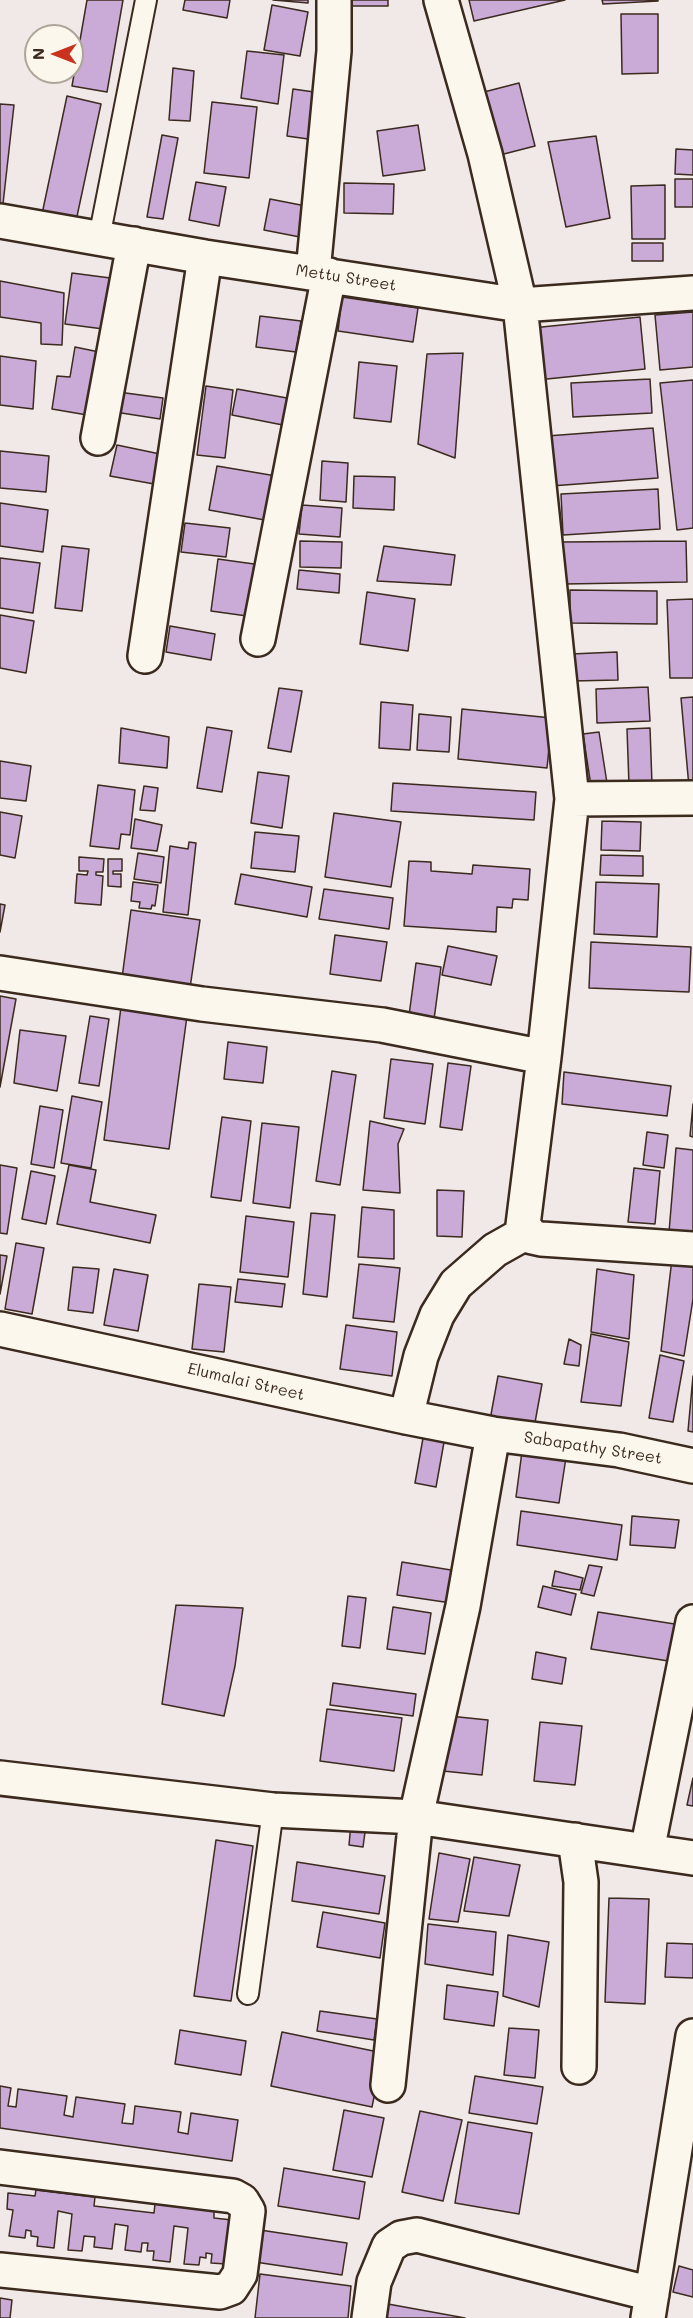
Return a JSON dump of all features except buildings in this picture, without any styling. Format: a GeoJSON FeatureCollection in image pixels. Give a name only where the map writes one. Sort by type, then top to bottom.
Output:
{"type":"FeatureCollection","features":[{"type":"Feature","properties":{"kind":"street"},"geometry":{"type":"LineString","coordinates":[[258,639],[321,274],[334,51],[334,0]]}},
{"type":"Feature","properties":{"kind":"street"},"geometry":{"type":"LineString","coordinates":[[441,0],[485,154],[520,305],[572,799],[523,1225],[532,1237],[541,1239],[693,1249]]}},
{"type":"Feature","properties":{"kind":"street","name":"Mettu Street"},"geometry":{"type":"LineString","coordinates":[[0,221],[205,257],[520,305],[693,293]]}},
{"type":"Feature","properties":{"kind":"street"},"geometry":{"type":"LineString","coordinates":[[98,438],[134,244]]}},
{"type":"Feature","properties":{"kind":"street"},"geometry":{"type":"LineString","coordinates":[[145,656],[205,257]]}},
{"type":"Feature","properties":{"kind":"street"},"geometry":{"type":"LineString","coordinates":[[572,799],[693,798]]}},
{"type":"Feature","properties":{"kind":"street"},"geometry":{"type":"LineString","coordinates":[[0,973],[202,1004],[382,1025],[544,1057]]}},
{"type":"Feature","properties":{"kind":"street"},"geometry":{"type":"LineString","coordinates":[[406,1417],[422,1356],[437,1316],[456,1284],[495,1250],[527,1232]]}},
{"type":"Feature","properties":{"kind":"street","name":"Elumalai Street"},"geometry":{"type":"LineString","coordinates":[[0,1329],[493,1434]]}},
{"type":"Feature","properties":{"kind":"street"},"geometry":{"type":"LineString","coordinates":[[388,2085],[416,1817],[463,1606],[493,1434]]}},
{"type":"Feature","properties":{"kind":"street","name":"Sabapathy Street"},"geometry":{"type":"LineString","coordinates":[[493,1434],[619,1450],[693,1466]]}},
{"type":"Feature","properties":{"kind":"street"},"geometry":{"type":"LineString","coordinates":[[647,1851],[693,1622]]}},
{"type":"Feature","properties":{"kind":"street"},"geometry":{"type":"LineString","coordinates":[[0,1778],[273,1810],[416,1817],[693,1858]]}},
{"type":"Feature","properties":{"kind":"street"},"geometry":{"type":"LineString","coordinates":[[575,1840],[581,1882],[579,2067]]}},
{"type":"Feature","properties":{"kind":"street"},"geometry":{"type":"LineString","coordinates":[[369,2318],[374,2282],[389,2246],[401,2238],[417,2235],[650,2306],[693,2036]]}},
{"type":"Feature","properties":{"kind":"street"},"geometry":{"type":"LineString","coordinates":[[0,2167],[233,2196],[242,2201],[248,2211],[240,2274],[231,2288],[220,2292],[0,2270]]}},
{"type":"Feature","properties":{"kind":"lane"},"geometry":{"type":"LineString","coordinates":[[99,238],[146,0]]}},
{"type":"Feature","properties":{"kind":"lane"},"geometry":{"type":"LineString","coordinates":[[248,1994],[273,1810]]}}]}
